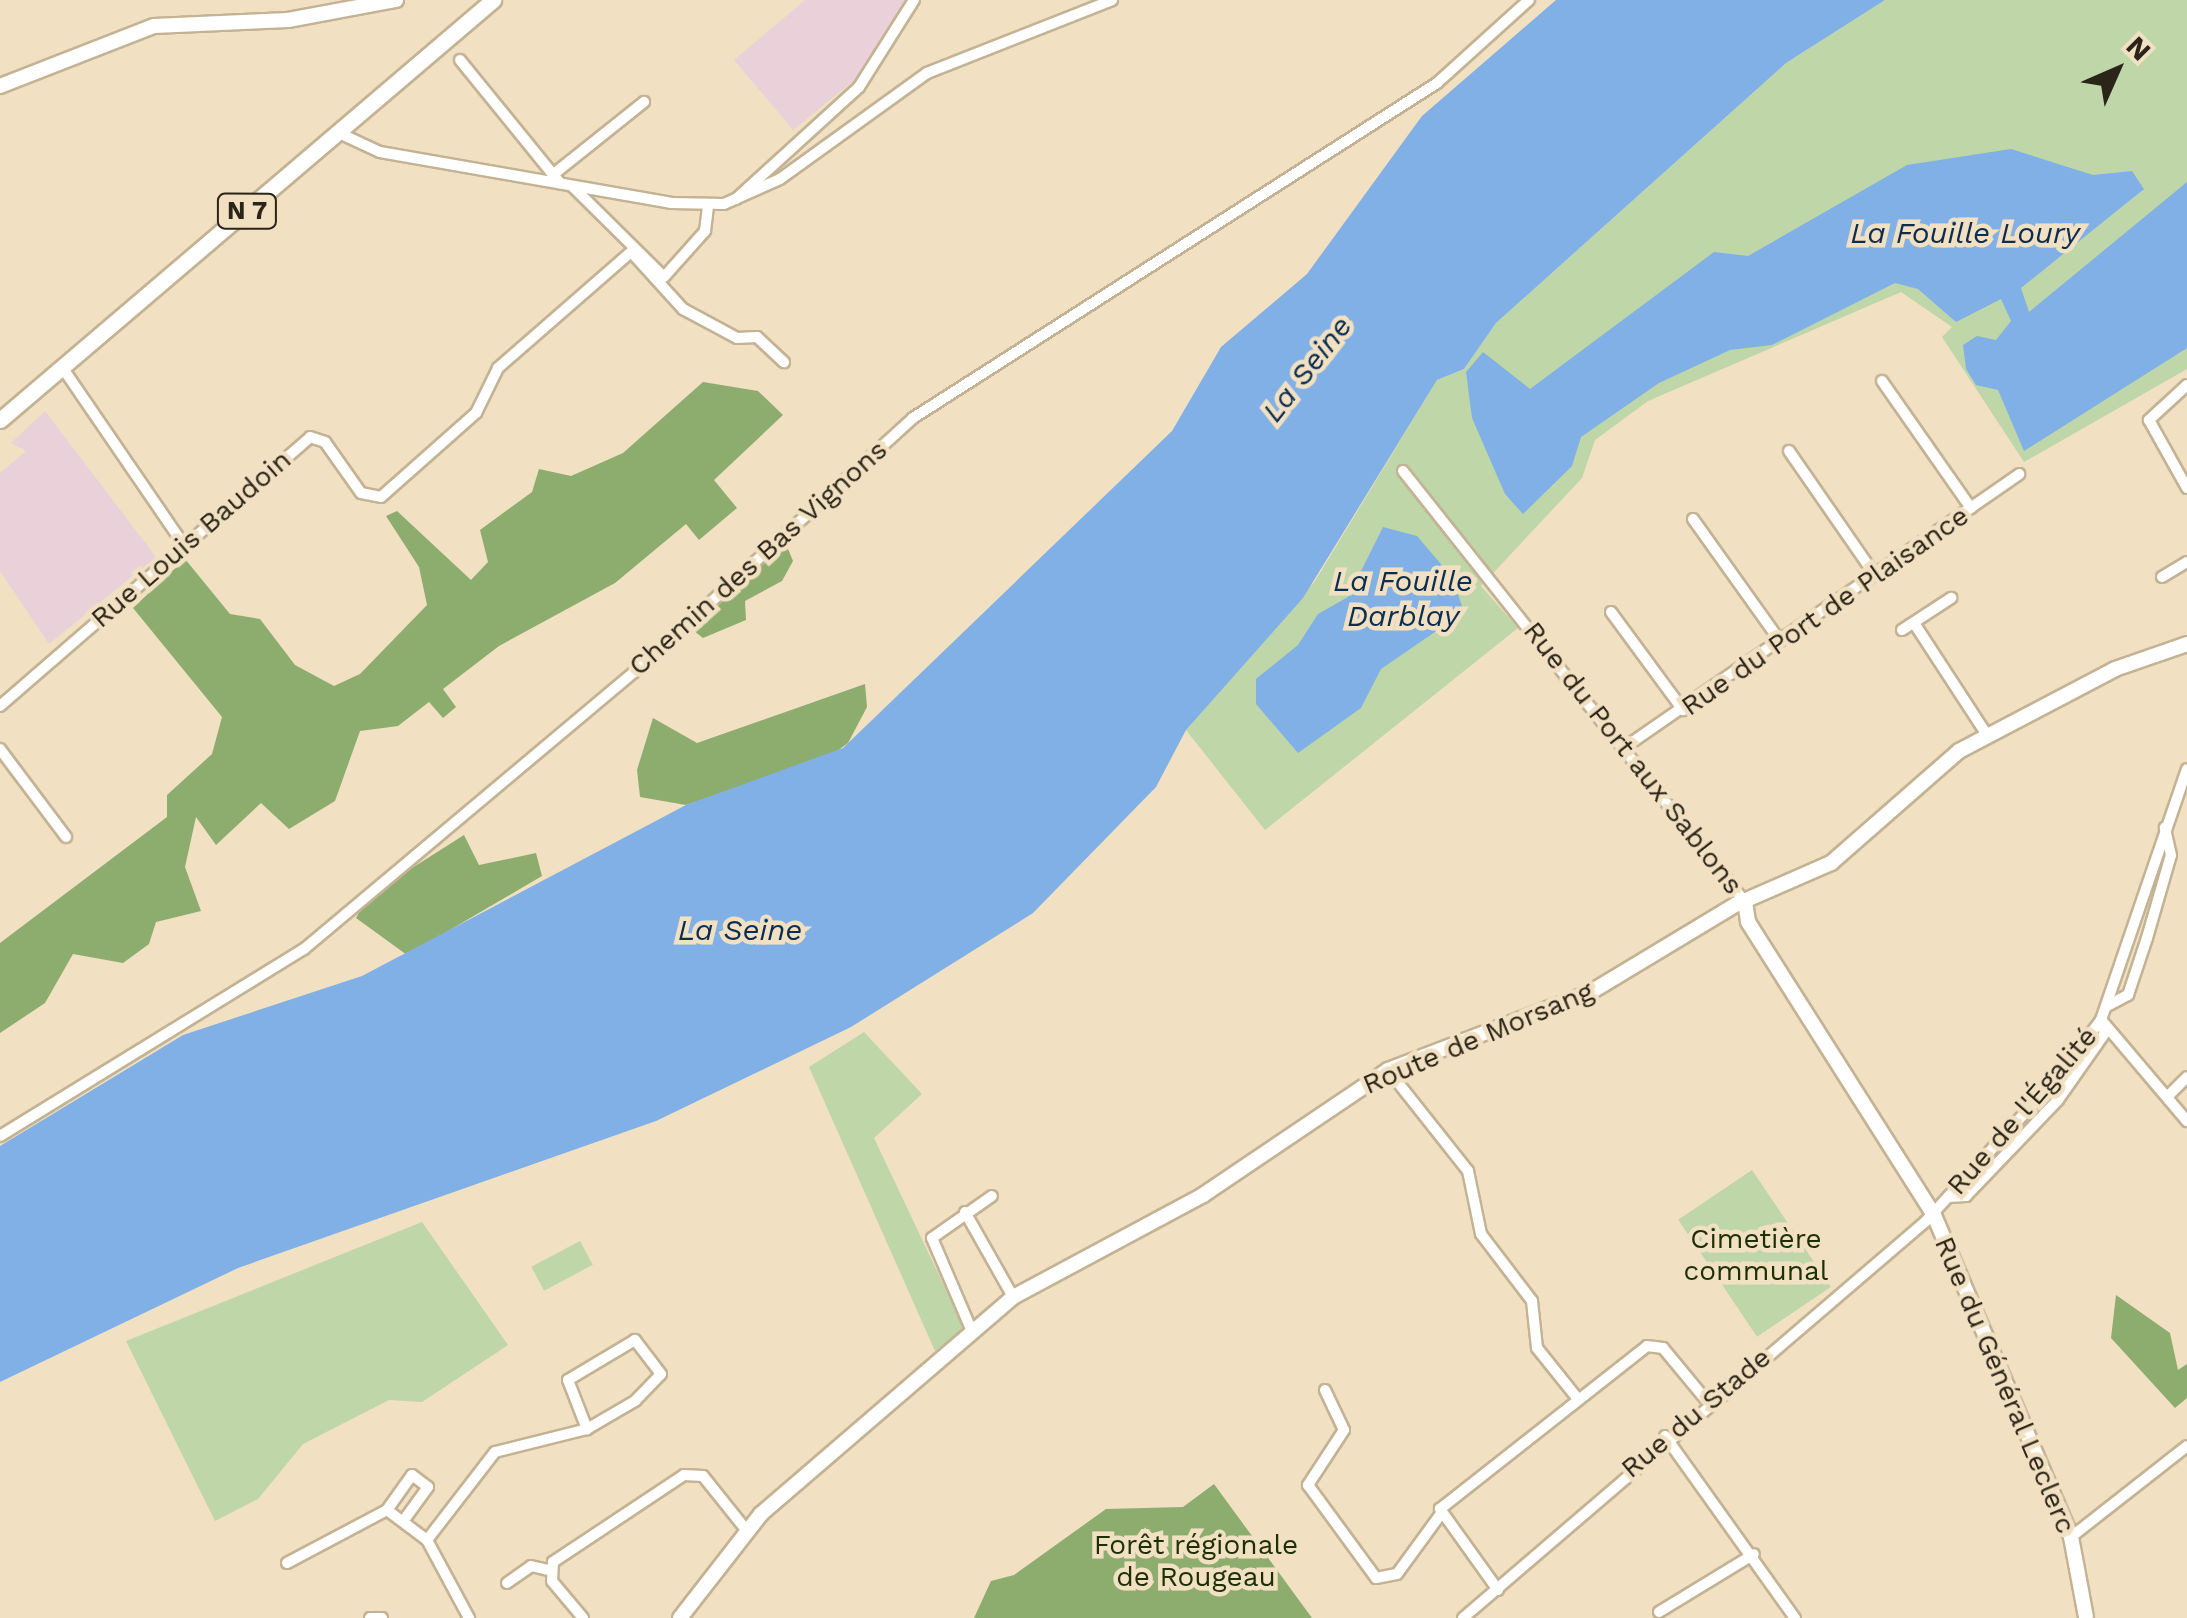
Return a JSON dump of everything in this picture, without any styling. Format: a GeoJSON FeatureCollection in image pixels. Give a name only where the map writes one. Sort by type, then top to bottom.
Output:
{"type":"FeatureCollection","features":[{"type":"Feature","properties":{"kind":"main road","name":"N 7"},"geometry":{"type":"LineString","coordinates":[[0,420],[493,0]]}},
{"type":"Feature","properties":{"kind":"street"},"geometry":{"type":"LineString","coordinates":[[0,86],[154,26],[288,20],[396,0]]}},
{"type":"Feature","properties":{"kind":"street"},"geometry":{"type":"LineString","coordinates":[[736,200],[859,87],[914,0]]}},
{"type":"Feature","properties":{"kind":"street"},"geometry":{"type":"LineString","coordinates":[[339,133],[360,148],[708,206],[736,200],[780,179],[928,73],[1112,0]]}},
{"type":"Feature","properties":{"kind":"street","name":"Chemin des Bas Vignons"},"geometry":{"type":"LineString","coordinates":[[0,1136],[304,949],[634,672],[913,418],[1436,83],[1530,0]]}},
{"type":"Feature","properties":{"kind":"street"},"geometry":{"type":"LineString","coordinates":[[460,60],[562,181],[683,310],[737,338],[757,338],[784,362]]}},
{"type":"Feature","properties":{"kind":"street"},"geometry":{"type":"LineString","coordinates":[[562,181],[644,102]]}},
{"type":"Feature","properties":{"kind":"street"},"geometry":{"type":"LineString","coordinates":[[631,253],[664,277],[705,231],[708,206]]}},
{"type":"Feature","properties":{"kind":"street","name":"Rue Louis Baudoin"},"geometry":{"type":"LineString","coordinates":[[0,706],[314,436],[361,493],[381,496],[476,412],[498,368],[631,253]]}},
{"type":"Feature","properties":{"kind":"street"},"geometry":{"type":"LineString","coordinates":[[62,367],[184,546]]}},
{"type":"Feature","properties":{"kind":"street"},"geometry":{"type":"LineString","coordinates":[[1882,381],[1971,508]]}},
{"type":"Feature","properties":{"kind":"street"},"geometry":{"type":"LineString","coordinates":[[2187,385],[2154,407],[2149,423],[2187,488]]}},
{"type":"Feature","properties":{"kind":"street"},"geometry":{"type":"LineString","coordinates":[[1788,451],[1875,575]]}},
{"type":"Feature","properties":{"kind":"street","name":"Rue du Port aux Sablons"},"geometry":{"type":"LineString","coordinates":[[1402,471],[1628,744],[1746,902],[1748,922],[1933,1213]]}},
{"type":"Feature","properties":{"kind":"street","name":"Rue du Port de Plaisance"},"geometry":{"type":"LineString","coordinates":[[1628,744],[1684,710],[2019,474]]}},
{"type":"Feature","properties":{"kind":"street"},"geometry":{"type":"LineString","coordinates":[[1693,518],[1780,642]]}},
{"type":"Feature","properties":{"kind":"street"},"geometry":{"type":"LineString","coordinates":[[2162,577],[2187,562]]}},
{"type":"Feature","properties":{"kind":"street"},"geometry":{"type":"LineString","coordinates":[[1902,630],[1951,598]]}},
{"type":"Feature","properties":{"kind":"street"},"geometry":{"type":"LineString","coordinates":[[1610,612],[1684,710]]}},
{"type":"Feature","properties":{"kind":"street"},"geometry":{"type":"LineString","coordinates":[[1914,623],[1987,734]]}},
{"type":"Feature","properties":{"kind":"street","name":"Route de Morsang"},"geometry":{"type":"LineString","coordinates":[[680,1618],[747,1531],[971,1329],[1013,1297],[1203,1195],[1388,1070],[1591,992],[1746,902],[1831,864],[1936,767],[1987,734],[2115,668],[2187,644]]}},
{"type":"Feature","properties":{"kind":"street"},"geometry":{"type":"LineString","coordinates":[[0,749],[66,837]]}},
{"type":"Feature","properties":{"kind":"street","name":"Rue de l'Égalité"},"geometry":{"type":"LineString","coordinates":[[1933,1213],[2101,1020],[2186,774]]}},
{"type":"Feature","properties":{"kind":"street","name":"Rue de l'Égalité"},"geometry":{"type":"LineString","coordinates":[[2107,1006],[2128,995],[2148,938],[2172,855],[2165,828]]}},
{"type":"Feature","properties":{"kind":"street"},"geometry":{"type":"LineString","coordinates":[[2101,1020],[2187,1120]]}},
{"type":"Feature","properties":{"kind":"street"},"geometry":{"type":"LineString","coordinates":[[1388,1070],[1468,1172],[1482,1234],[1532,1301],[1538,1348],[1578,1398]]}},
{"type":"Feature","properties":{"kind":"street"},"geometry":{"type":"LineString","coordinates":[[2167,1096],[2187,1077]]}},
{"type":"Feature","properties":{"kind":"street"},"geometry":{"type":"LineString","coordinates":[[971,1329],[932,1241],[965,1212],[992,1196]]}},
{"type":"Feature","properties":{"kind":"street"},"geometry":{"type":"LineString","coordinates":[[965,1212],[1013,1297]]}},
{"type":"Feature","properties":{"kind":"street","name":"Rue du Stade"},"geometry":{"type":"LineString","coordinates":[[1463,1618],[1706,1400],[1933,1213]]}},
{"type":"Feature","properties":{"kind":"street","name":"Rue du Général Leclerc"},"geometry":{"type":"LineString","coordinates":[[1933,1213],[2070,1538],[2085,1618]]}},
{"type":"Feature","properties":{"kind":"street"},"geometry":{"type":"LineString","coordinates":[[427,1540],[495,1452],[588,1429],[661,1374],[634,1340],[568,1380],[588,1429]]}},
{"type":"Feature","properties":{"kind":"street"},"geometry":{"type":"LineString","coordinates":[[1325,1390],[1344,1430],[1308,1486],[1376,1578],[1397,1574],[1440,1514],[1578,1398],[1656,1345],[1706,1400]]}},
{"type":"Feature","properties":{"kind":"street"},"geometry":{"type":"LineString","coordinates":[[1665,1436],[1754,1554],[1795,1618]]}},
{"type":"Feature","properties":{"kind":"street"},"geometry":{"type":"LineString","coordinates":[[2070,1538],[2187,1446]]}},
{"type":"Feature","properties":{"kind":"street"},"geometry":{"type":"LineString","coordinates":[[548,1570],[695,1472],[747,1531]]}},
{"type":"Feature","properties":{"kind":"street"},"geometry":{"type":"LineString","coordinates":[[287,1564],[388,1510],[412,1475],[428,1487],[405,1520]]}},
{"type":"Feature","properties":{"kind":"street"},"geometry":{"type":"LineString","coordinates":[[388,1510],[427,1540],[469,1618]]}},
{"type":"Feature","properties":{"kind":"street"},"geometry":{"type":"LineString","coordinates":[[1440,1514],[1498,1590]]}},
{"type":"Feature","properties":{"kind":"street"},"geometry":{"type":"LineString","coordinates":[[1659,1612],[1754,1554]]}},
{"type":"Feature","properties":{"kind":"street"},"geometry":{"type":"LineString","coordinates":[[507,1583],[532,1566],[548,1570],[583,1618]]}},
{"type":"Feature","properties":{"kind":"street"},"geometry":{"type":"LineString","coordinates":[[370,1618],[382,1618]]}},
{"type":"Feature","properties":{"kind":"street"},"geometry":{"type":"LineString","coordinates":[[2085,1618],[2098,1618]]}},
{"type":"Feature","properties":{"kind":"shaded area"},"geometry":{"type":"Polygon","coordinates":[[[805,0],[906,0],[863,73],[793,130],[734,60],[805,0]]]}},
{"type":"Feature","properties":{"kind":"shaded area"},"geometry":{"type":"Polygon","coordinates":[[[45,411],[156,557],[49,644],[0,571],[0,473],[26,451],[11,443],[45,411]]]}},
{"type":"Feature","properties":{"kind":"green space"},"geometry":{"type":"Polygon","coordinates":[[[1885,0],[2187,0],[2187,369],[2024,462],[1942,337],[1952,327],[1901,292],[1648,401],[1595,440],[1582,478],[1481,586],[1518,628],[1265,830],[1186,730],[1315,581],[1437,380],[1464,369],[1496,323],[1786,63],[1885,0]]]}},
{"type":"Feature","properties":{"kind":"green space"},"geometry":{"type":"Polygon","coordinates":[[[703,382],[758,391],[783,415],[714,480],[737,508],[699,540],[686,524],[615,583],[499,646],[443,689],[456,707],[443,718],[429,702],[398,726],[360,731],[335,801],[289,829],[261,803],[216,845],[196,817],[185,867],[201,911],[156,922],[149,944],[123,963],[73,954],[45,1003],[0,1033],[0,943],[167,817],[167,795],[212,754],[222,717],[133,608],[185,559],[230,614],[260,619],[295,665],[334,686],[360,674],[427,605],[419,567],[386,516],[397,511],[471,580],[488,562],[480,530],[532,492],[539,469],[571,476],[623,453],[703,382]]]}},
{"type":"Feature","properties":{"kind":"green space"},"geometry":{"type":"Polygon","coordinates":[[[784,539],[793,561],[782,581],[745,601],[746,620],[703,638],[689,627],[784,539]]]}},
{"type":"Feature","properties":{"kind":"green space"},"geometry":{"type":"Polygon","coordinates":[[[865,684],[867,707],[848,743],[829,757],[686,805],[640,797],[637,770],[653,718],[697,743],[865,684]]]}},
{"type":"Feature","properties":{"kind":"green space"},"geometry":{"type":"Polygon","coordinates":[[[464,835],[479,865],[536,853],[542,876],[407,955],[356,918],[368,896],[464,835]]]}},
{"type":"Feature","properties":{"kind":"green space"},"geometry":{"type":"Polygon","coordinates":[[[864,1032],[922,1094],[874,1138],[964,1328],[935,1351],[809,1067],[864,1032]]]}},
{"type":"Feature","properties":{"kind":"green space","name":"Cimetière communal"},"geometry":{"type":"Polygon","coordinates":[[[1752,1170],[1831,1287],[1757,1337],[1678,1220],[1752,1170]]]}},
{"type":"Feature","properties":{"kind":"green space"},"geometry":{"type":"Polygon","coordinates":[[[422,1222],[508,1345],[422,1402],[389,1400],[303,1444],[258,1499],[215,1521],[126,1341],[422,1222]]]}},
{"type":"Feature","properties":{"kind":"green space"},"geometry":{"type":"Polygon","coordinates":[[[580,1241],[593,1265],[544,1291],[531,1267],[580,1241]]]}},
{"type":"Feature","properties":{"kind":"green space"},"geometry":{"type":"Polygon","coordinates":[[[2116,1295],[2170,1333],[2178,1370],[2187,1364],[2187,1398],[2175,1408],[2111,1338],[2116,1295]]]}},
{"type":"Feature","properties":{"kind":"green space","name":"Forêt régionale de Rougeau"},"geometry":{"type":"Polygon","coordinates":[[[1214,1484],[1312,1618],[974,1618],[991,1581],[1014,1575],[1106,1509],[1183,1507],[1214,1484]]]}},
{"type":"Feature","properties":{"kind":"water","name":"La Seine"},"geometry":{"type":"Polygon","coordinates":[[[1556,0],[1885,0],[1786,63],[1496,323],[1464,369],[1437,380],[1303,598],[1186,730],[1156,787],[1033,913],[851,1027],[656,1121],[238,1268],[0,1382],[0,1146],[183,1035],[362,976],[686,805],[843,748],[1172,431],[1221,347],[1307,274],[1422,116],[1556,0]]]}},
{"type":"Feature","properties":{"kind":"water","name":"La Fouille Loury"},"geometry":{"type":"Polygon","coordinates":[[[2011,149],[2093,175],[2132,171],[2144,189],[2021,288],[2029,312],[2187,182],[2187,348],[2024,451],[1998,390],[1976,385],[1966,369],[1963,345],[1977,336],[1996,340],[2011,321],[2001,299],[1956,322],[1918,289],[1895,283],[1772,345],[1730,350],[1659,383],[1581,437],[1572,466],[1523,514],[1505,494],[1472,418],[1466,372],[1483,352],[1530,389],[1714,252],[1748,256],[1907,165],[2011,149]]]}},
{"type":"Feature","properties":{"kind":"water","name":"La Fouille Darblay"},"geometry":{"type":"Polygon","coordinates":[[[1383,527],[1417,536],[1452,577],[1464,612],[1381,669],[1361,708],[1298,753],[1256,704],[1256,679],[1298,645],[1318,614],[1348,597],[1383,527]]]}}]}
